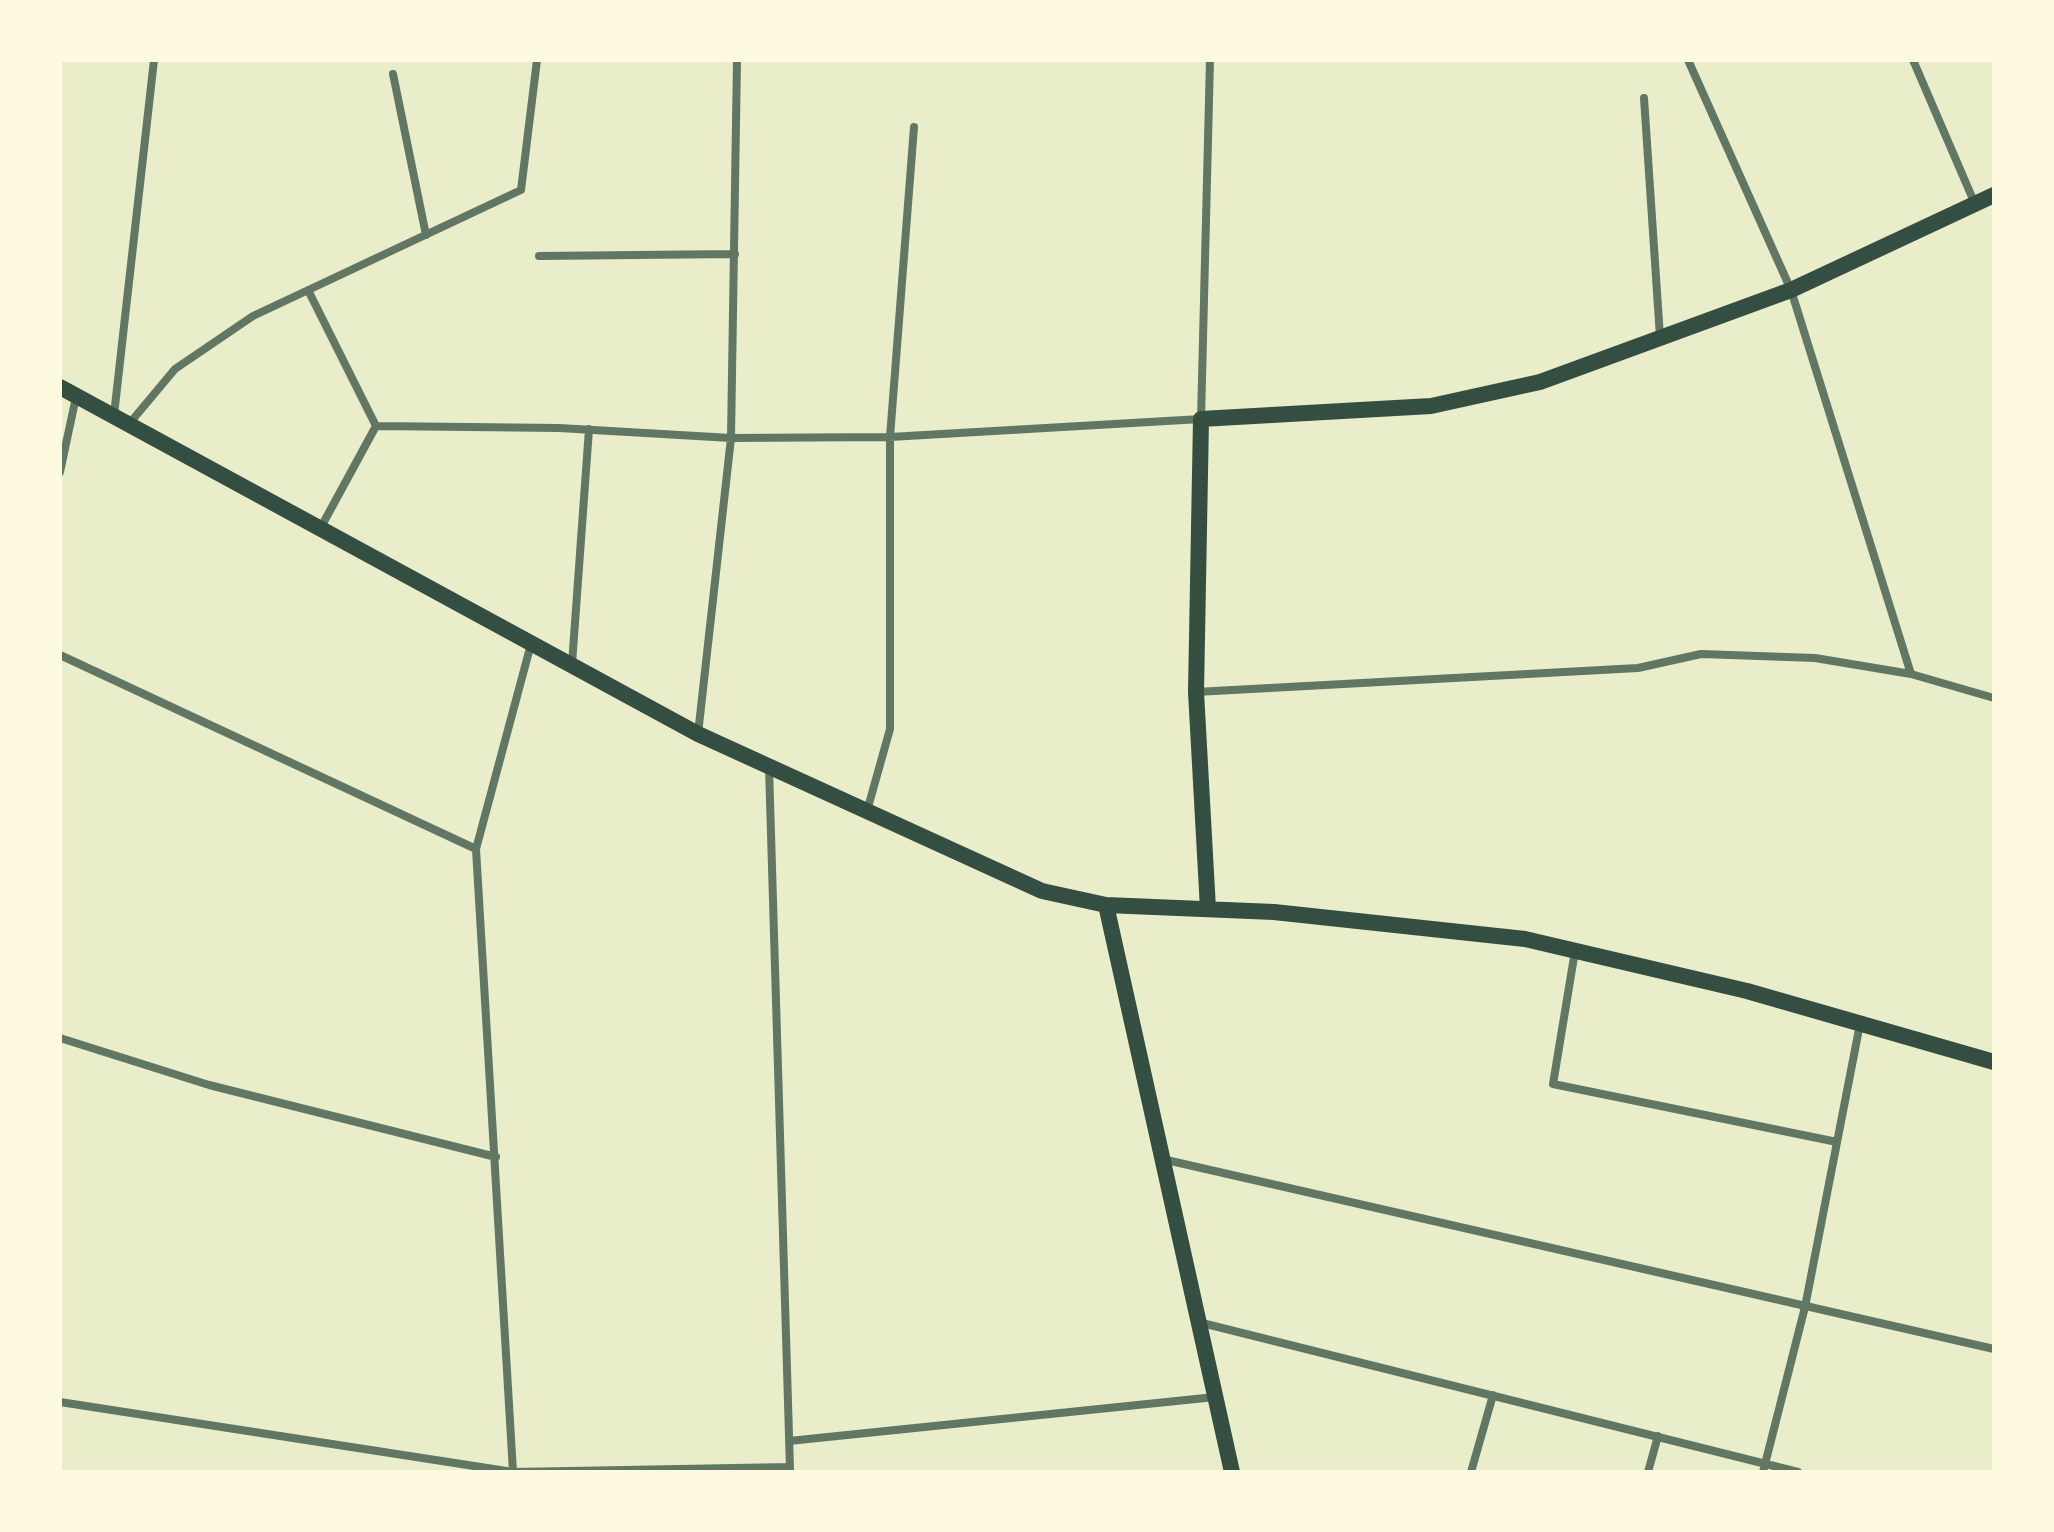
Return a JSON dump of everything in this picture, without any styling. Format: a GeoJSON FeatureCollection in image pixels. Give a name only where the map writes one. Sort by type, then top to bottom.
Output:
{"type":"FeatureCollection","features":[{"type":"Feature","properties":{"kind":"main road"},"geometry":{"type":"LineString","coordinates":[[1208,909],[1196,692],[1201,419],[1431,406],[1540,382],[1791,290],[1994,195]]}},
{"type":"Feature","properties":{"kind":"main road"},"geometry":{"type":"LineString","coordinates":[[60,387],[698,734],[1042,891],[1106,905],[1274,912],[1525,939],[1747,991],[1994,1062]]}},
{"type":"Feature","properties":{"kind":"main road"},"geometry":{"type":"LineString","coordinates":[[1106,905],[1232,1472]]}},
{"type":"Feature","properties":{"kind":"street"},"geometry":{"type":"LineString","coordinates":[[113,416],[154,60]]}},
{"type":"Feature","properties":{"kind":"street"},"geometry":{"type":"LineString","coordinates":[[129,424],[175,369],[253,316],[521,190],[537,60]]}},
{"type":"Feature","properties":{"kind":"street"},"geometry":{"type":"LineString","coordinates":[[698,734],[731,438],[737,60]]}},
{"type":"Feature","properties":{"kind":"street"},"geometry":{"type":"LineString","coordinates":[[376,426],[589,429],[731,438],[890,437],[1201,419],[1210,60]]}},
{"type":"Feature","properties":{"kind":"street"},"geometry":{"type":"LineString","coordinates":[[1688,60],[1791,290],[1911,674]]}},
{"type":"Feature","properties":{"kind":"street"},"geometry":{"type":"LineString","coordinates":[[1913,60],[1975,204]]}},
{"type":"Feature","properties":{"kind":"street"},"geometry":{"type":"LineString","coordinates":[[393,74],[426,235]]}},
{"type":"Feature","properties":{"kind":"street"},"geometry":{"type":"LineString","coordinates":[[1644,98],[1660,338]]}},
{"type":"Feature","properties":{"kind":"street"},"geometry":{"type":"LineString","coordinates":[[867,811],[890,729],[890,437],[914,127]]}},
{"type":"Feature","properties":{"kind":"street"},"geometry":{"type":"LineString","coordinates":[[539,256],[735,254]]}},
{"type":"Feature","properties":{"kind":"street"},"geometry":{"type":"LineString","coordinates":[[308,290],[376,426]]}},
{"type":"Feature","properties":{"kind":"street"},"geometry":{"type":"LineString","coordinates":[[60,472],[76,396]]}},
{"type":"Feature","properties":{"kind":"street"},"geometry":{"type":"LineString","coordinates":[[320,529],[376,426]]}},
{"type":"Feature","properties":{"kind":"street"},"geometry":{"type":"LineString","coordinates":[[572,665],[589,429]]}},
{"type":"Feature","properties":{"kind":"street"},"geometry":{"type":"LineString","coordinates":[[513,1472],[476,849],[531,643]]}},
{"type":"Feature","properties":{"kind":"street"},"geometry":{"type":"LineString","coordinates":[[1196,692],[1638,668],[1701,654],[1815,658],[1911,674],[1994,698]]}},
{"type":"Feature","properties":{"kind":"street"},"geometry":{"type":"LineString","coordinates":[[60,655],[476,849]]}},
{"type":"Feature","properties":{"kind":"street"},"geometry":{"type":"LineString","coordinates":[[60,1402],[513,1472],[790,1470],[769,766]]}},
{"type":"Feature","properties":{"kind":"street"},"geometry":{"type":"LineString","coordinates":[[1575,951],[1553,1084],[1837,1142]]}},
{"type":"Feature","properties":{"kind":"street"},"geometry":{"type":"LineString","coordinates":[[1763,1467],[1805,1307],[1860,1024]]}},
{"type":"Feature","properties":{"kind":"street"},"geometry":{"type":"LineString","coordinates":[[60,1038],[209,1085],[496,1157]]}},
{"type":"Feature","properties":{"kind":"street"},"geometry":{"type":"LineString","coordinates":[[1162,1159],[1994,1349]]}},
{"type":"Feature","properties":{"kind":"street"},"geometry":{"type":"LineString","coordinates":[[1198,1322],[1658,1436],[1763,1467],[1798,1472]]}},
{"type":"Feature","properties":{"kind":"street"},"geometry":{"type":"LineString","coordinates":[[1471,1472],[1493,1395]]}},
{"type":"Feature","properties":{"kind":"street"},"geometry":{"type":"LineString","coordinates":[[789,1441],[1215,1397]]}},
{"type":"Feature","properties":{"kind":"street"},"geometry":{"type":"LineString","coordinates":[[1648,1472],[1658,1436]]}}]}
